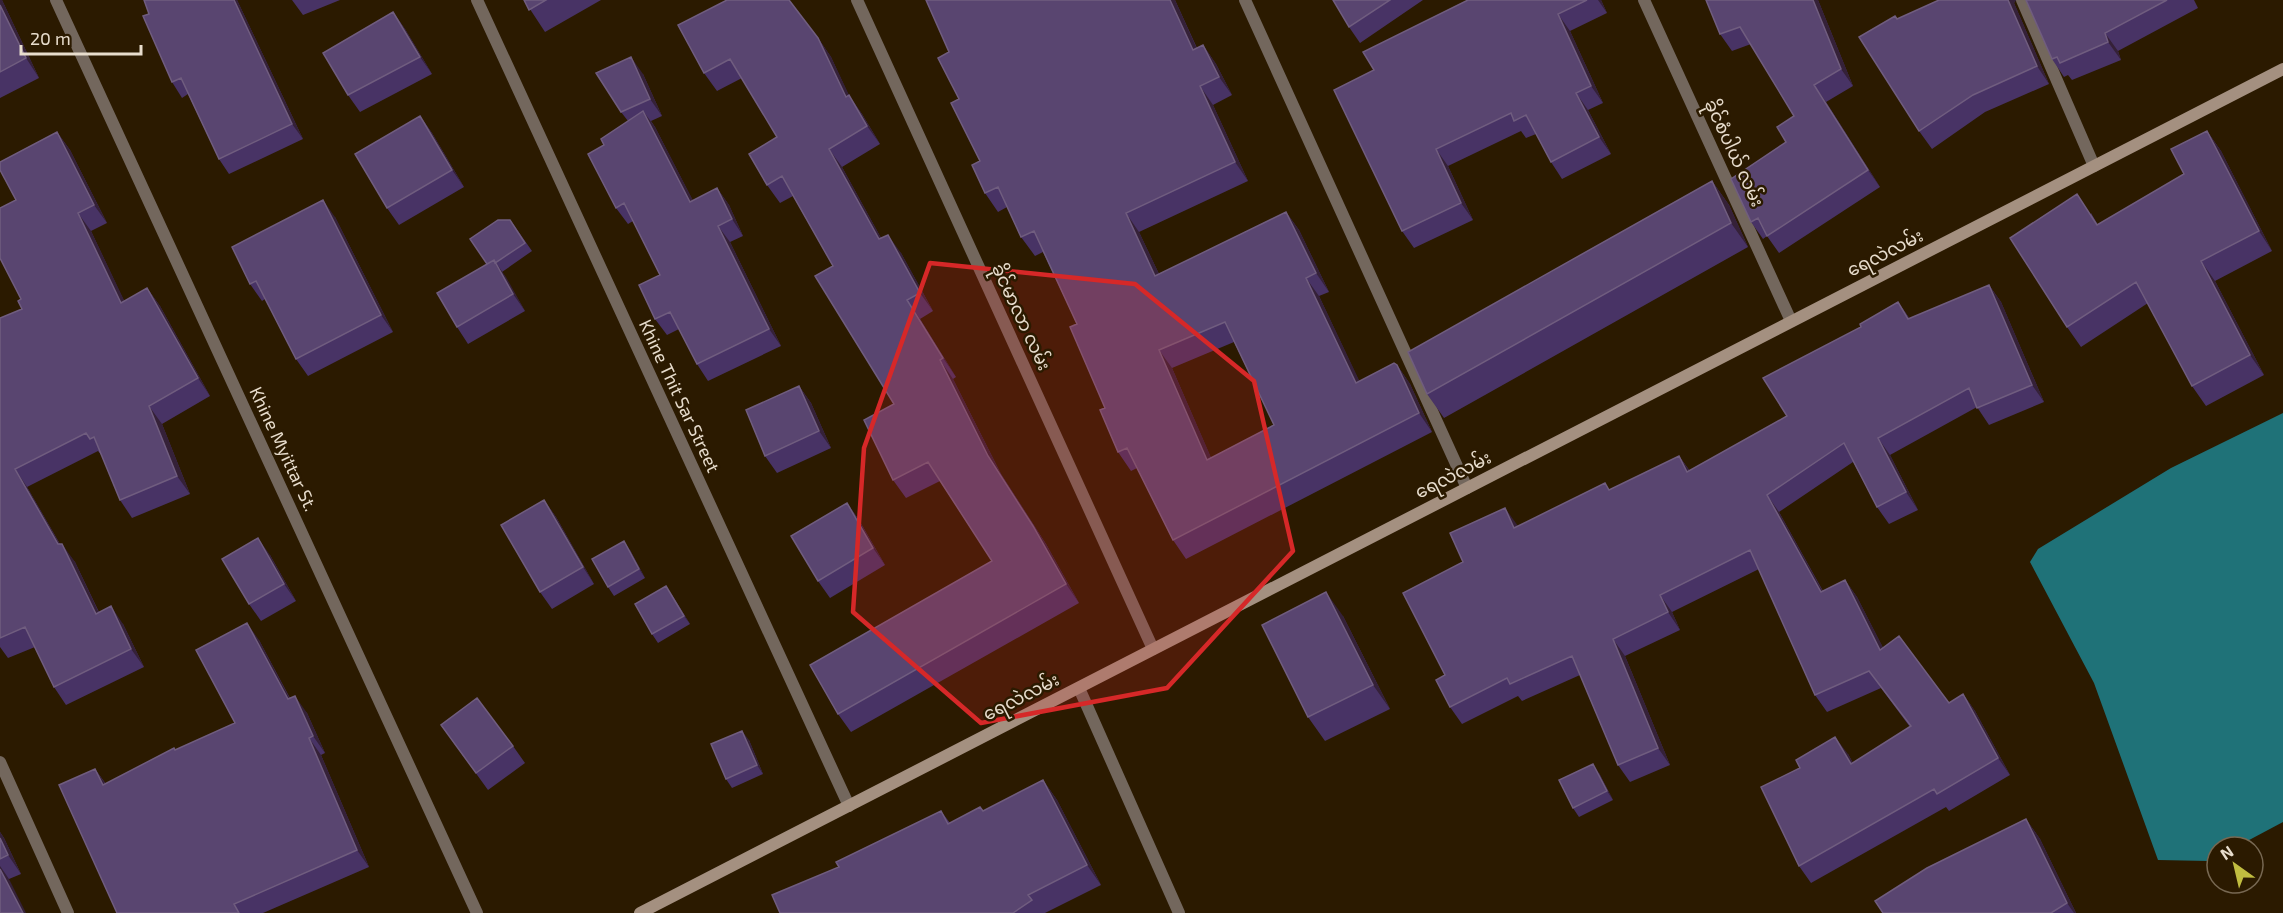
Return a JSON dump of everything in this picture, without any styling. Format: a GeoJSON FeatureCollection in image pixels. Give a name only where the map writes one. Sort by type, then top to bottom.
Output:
{"type":"FeatureCollection","features":[{"type":"Feature","properties":{"kind":"main road","name":"ရေလဲလမ်း"},"geometry":{"type":"LineString","coordinates":[[640,913],[2283,69]]}},
{"type":"Feature","properties":{"kind":"street","name":"Khine Myittar St."},"geometry":{"type":"LineString","coordinates":[[56,0],[477,913]]}},
{"type":"Feature","properties":{"kind":"street","name":"Khine Thit Sar Street"},"geometry":{"type":"LineString","coordinates":[[477,0],[849,806]]}},
{"type":"Feature","properties":{"kind":"street","name":"ခိုင်မာလာ လမ်း"},"geometry":{"type":"LineString","coordinates":[[856,0],[1153,649]]}},
{"type":"Feature","properties":{"kind":"street"},"geometry":{"type":"LineString","coordinates":[[1245,0],[1467,488]]}},
{"type":"Feature","properties":{"kind":"street","name":"ခိုင်စံပါယ် လမ်း"},"geometry":{"type":"LineString","coordinates":[[1644,0],[1791,321]]}},
{"type":"Feature","properties":{"kind":"street"},"geometry":{"type":"LineString","coordinates":[[2022,0],[2094,166]]}},
{"type":"Feature","properties":{"kind":"street"},"geometry":{"type":"LineString","coordinates":[[1079,688],[1179,913]]}},
{"type":"Feature","properties":{"kind":"street"},"geometry":{"type":"LineString","coordinates":[[0,762],[68,913]]}},
{"type":"Feature","properties":{"kind":"highlighted area"},"geometry":{"type":"Polygon","coordinates":[[[930,263],[1135,284],[1254,381],[1293,551],[1167,688],[981,723],[853,612],[864,448],[930,263]]]}},
{"type":"Feature","properties":{"kind":"water"},"geometry":{"type":"Polygon","coordinates":[[[2283,413],[2283,822],[2259,835],[2205,835],[2205,861],[2158,860],[2094,683],[2030,562],[2038,549],[2171,468],[2283,413]]]}},
{"type":"Feature","properties":{"kind":"building"},"geometry":{"type":"Polygon","coordinates":[[[144,0],[234,0],[292,124],[219,159],[181,78],[172,82],[143,16],[149,14],[144,0]]]}},
{"type":"Feature","properties":{"kind":"building"},"geometry":{"type":"Polygon","coordinates":[[[524,0],[546,0],[529,10],[524,0]]]}},
{"type":"Feature","properties":{"kind":"building"},"geometry":{"type":"Polygon","coordinates":[[[727,0],[789,0],[818,38],[846,97],[849,95],[867,126],[829,149],[879,239],[888,235],[920,293],[907,300],[943,358],[940,360],[988,456],[1033,526],[1066,584],[838,714],[810,665],[992,561],[928,462],[893,480],[864,420],[894,404],[815,276],[833,266],[782,176],[767,185],[749,154],[777,137],[730,59],[704,73],[678,25],[727,0]]]}},
{"type":"Feature","properties":{"kind":"building"},"geometry":{"type":"Polygon","coordinates":[[[926,0],[1170,0],[1193,50],[1203,45],[1219,77],[1200,86],[1235,162],[1126,213],[1155,276],[1286,212],[1316,273],[1306,278],[1356,383],[1394,363],[1419,413],[1173,540],[1127,448],[1118,452],[1100,410],[1105,408],[1070,327],[1077,324],[1034,231],[1021,237],[998,187],[985,193],[972,165],[980,161],[951,103],[959,99],[938,58],[949,52],[926,0]],[[1225,322],[1159,350],[1207,460],[1274,425],[1225,322]]]}},
{"type":"Feature","properties":{"kind":"building"},"geometry":{"type":"Polygon","coordinates":[[[1333,0],[1390,0],[1349,27],[1333,0]]]}},
{"type":"Feature","properties":{"kind":"building"},"geometry":{"type":"Polygon","coordinates":[[[1468,0],[1587,0],[1558,14],[1591,86],[1576,93],[1599,137],[1551,162],[1526,115],[1514,121],[1511,113],[1436,149],[1461,203],[1402,231],[1334,90],[1374,70],[1363,52],[1468,0]]]}},
{"type":"Feature","properties":{"kind":"building"},"geometry":{"type":"Polygon","coordinates":[[[1706,0],[1813,0],[1841,69],[1814,85],[1868,170],[1767,236],[1758,218],[1751,222],[1731,179],[1786,142],[1777,127],[1794,116],[1740,27],[1720,34],[1706,0]]]}},
{"type":"Feature","properties":{"kind":"building"},"geometry":{"type":"Polygon","coordinates":[[[1939,0],[2008,0],[2037,66],[1973,95],[1919,131],[1859,37],[1895,16],[1897,19],[1939,0]]]}},
{"type":"Feature","properties":{"kind":"building"},"geometry":{"type":"Polygon","coordinates":[[[2026,0],[2167,0],[2105,33],[2108,42],[2060,63],[2057,57],[2052,59],[2026,0]]]}},
{"type":"Feature","properties":{"kind":"building"},"geometry":{"type":"Polygon","coordinates":[[[0,5],[26,58],[0,72],[0,5]]]}},
{"type":"Feature","properties":{"kind":"building"},"geometry":{"type":"Polygon","coordinates":[[[393,12],[420,57],[348,95],[323,53],[393,12]]]}},
{"type":"Feature","properties":{"kind":"building"},"geometry":{"type":"Polygon","coordinates":[[[631,57],[650,99],[621,112],[596,73],[631,57]]]}},
{"type":"Feature","properties":{"kind":"building"},"geometry":{"type":"Polygon","coordinates":[[[643,111],[690,202],[717,188],[732,219],[718,226],[769,329],[697,364],[670,312],[655,319],[639,285],[660,275],[624,203],[616,208],[588,154],[604,145],[601,139],[643,111]]]}},
{"type":"Feature","properties":{"kind":"building"},"geometry":{"type":"Polygon","coordinates":[[[420,116],[452,170],[387,208],[355,154],[420,116]]]}},
{"type":"Feature","properties":{"kind":"building"},"geometry":{"type":"Polygon","coordinates":[[[2207,131],[2259,231],[2201,261],[2250,355],[2192,386],[2136,282],[2067,327],[2010,238],[2077,194],[2097,225],[2184,174],[2171,149],[2207,131]]]}},
{"type":"Feature","properties":{"kind":"building"},"geometry":{"type":"Polygon","coordinates":[[[57,132],[94,205],[78,213],[121,303],[147,288],[198,378],[149,406],[177,476],[120,500],[94,437],[90,439],[86,433],[15,469],[58,544],[62,544],[96,614],[111,606],[131,649],[54,687],[25,627],[0,638],[0,318],[22,309],[18,301],[21,299],[0,258],[0,208],[16,200],[0,170],[0,162],[57,132]]]}},
{"type":"Feature","properties":{"kind":"building"},"geometry":{"type":"Polygon","coordinates":[[[1712,181],[1731,223],[1427,394],[1408,352],[1712,181]]]}},
{"type":"Feature","properties":{"kind":"building"},"geometry":{"type":"Polygon","coordinates":[[[323,200],[381,315],[296,359],[256,281],[250,284],[232,247],[323,200]]]}},
{"type":"Feature","properties":{"kind":"building"},"geometry":{"type":"Polygon","coordinates":[[[498,220],[510,220],[525,243],[495,263],[494,260],[487,264],[470,239],[498,220]]]}},
{"type":"Feature","properties":{"kind":"building"},"geometry":{"type":"Polygon","coordinates":[[[494,260],[513,294],[457,327],[437,293],[494,260]]]}},
{"type":"Feature","properties":{"kind":"building"},"geometry":{"type":"Polygon","coordinates":[[[1989,285],[2032,385],[1977,408],[1969,388],[1878,438],[1906,492],[1877,507],[1844,443],[1767,495],[1821,592],[1845,580],[1880,650],[1899,636],[1949,703],[1963,694],[1998,758],[1937,794],[1934,789],[1799,866],[1761,787],[1800,768],[1796,760],[1835,737],[1851,764],[1911,726],[1869,671],[1815,695],[1750,550],[1660,595],[1668,612],[1613,639],[1658,748],[1618,765],[1572,656],[1510,684],[1507,678],[1450,707],[1436,680],[1445,675],[1403,593],[1463,562],[1450,533],[1505,508],[1514,528],[1605,483],[1609,490],[1679,456],[1687,472],[1787,416],[1763,378],[1861,327],[1860,324],[1898,302],[1908,319],[1989,285]]]}},
{"type":"Feature","properties":{"kind":"building"},"geometry":{"type":"Polygon","coordinates":[[[799,386],[819,431],[765,456],[746,410],[799,386]]]}},
{"type":"Feature","properties":{"kind":"building"},"geometry":{"type":"Polygon","coordinates":[[[544,500],[583,567],[540,592],[501,525],[544,500]]]}},
{"type":"Feature","properties":{"kind":"building"},"geometry":{"type":"Polygon","coordinates":[[[847,503],[873,548],[818,581],[791,536],[847,503]]]}},
{"type":"Feature","properties":{"kind":"building"},"geometry":{"type":"Polygon","coordinates":[[[258,538],[284,584],[249,604],[222,559],[258,538]]]}},
{"type":"Feature","properties":{"kind":"building"},"geometry":{"type":"Polygon","coordinates":[[[624,541],[639,569],[608,587],[592,559],[624,541]]]}},
{"type":"Feature","properties":{"kind":"building"},"geometry":{"type":"Polygon","coordinates":[[[666,586],[684,616],[652,634],[635,604],[666,586]]]}},
{"type":"Feature","properties":{"kind":"building"},"geometry":{"type":"Polygon","coordinates":[[[1326,592],[1373,685],[1308,717],[1262,625],[1326,592]]]}},
{"type":"Feature","properties":{"kind":"building"},"geometry":{"type":"Polygon","coordinates":[[[247,623],[288,699],[295,696],[313,736],[309,738],[357,850],[234,904],[239,913],[117,913],[59,785],[95,769],[103,785],[174,748],[175,750],[235,723],[196,650],[247,623]]]}},
{"type":"Feature","properties":{"kind":"building"},"geometry":{"type":"Polygon","coordinates":[[[477,698],[513,746],[476,773],[441,725],[477,698]]]}},
{"type":"Feature","properties":{"kind":"building"},"geometry":{"type":"Polygon","coordinates":[[[742,731],[757,765],[726,779],[711,744],[742,731]]]}},
{"type":"Feature","properties":{"kind":"building"},"geometry":{"type":"Polygon","coordinates":[[[1593,764],[1607,791],[1573,808],[1559,780],[1593,764]]]}},
{"type":"Feature","properties":{"kind":"building"},"geometry":{"type":"Polygon","coordinates":[[[1043,780],[1087,865],[1028,895],[1032,900],[1013,913],[780,913],[772,895],[839,867],[836,862],[941,811],[948,824],[980,807],[983,811],[1043,780]]]}},
{"type":"Feature","properties":{"kind":"building"},"geometry":{"type":"Polygon","coordinates":[[[2026,819],[2067,903],[2051,913],[1883,913],[1875,901],[1927,868],[2026,819]]]}},
{"type":"Feature","properties":{"kind":"building"},"geometry":{"type":"Polygon","coordinates":[[[0,838],[8,855],[0,859],[0,838]]]}},
{"type":"Feature","properties":{"kind":"building"},"geometry":{"type":"Polygon","coordinates":[[[0,869],[23,913],[0,913],[0,869]]]}}]}
